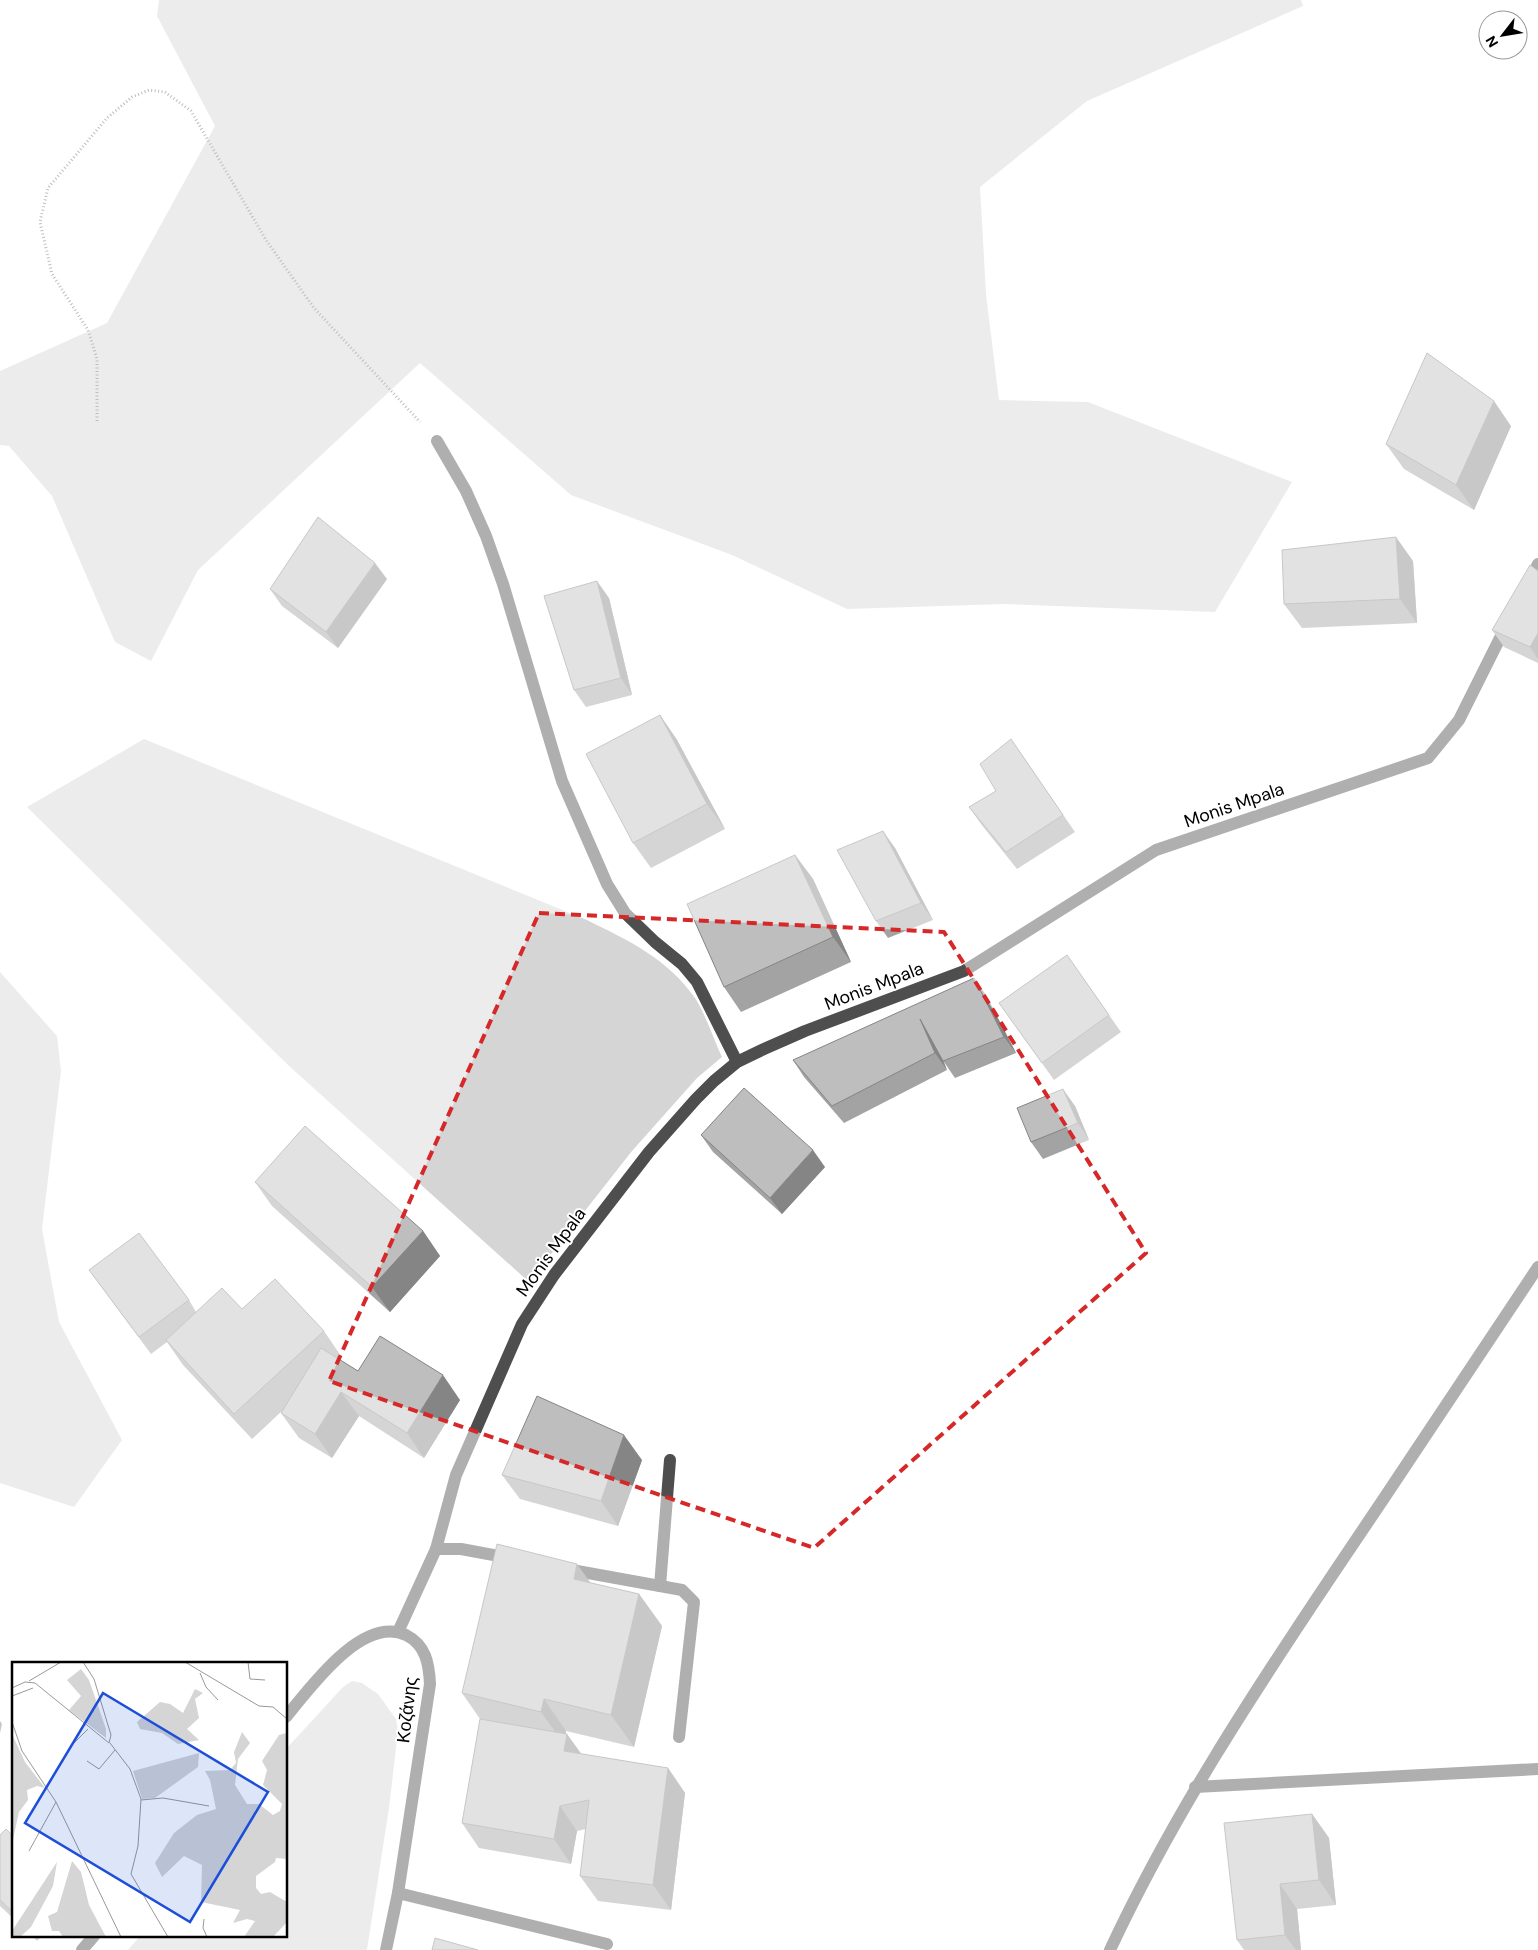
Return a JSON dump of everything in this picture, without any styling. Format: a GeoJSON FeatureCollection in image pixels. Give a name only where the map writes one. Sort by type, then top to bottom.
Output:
{"type":"FeatureCollection","features":[{"type":"Feature","properties":{"kind":"street"},"geometry":{"type":"LineString","coordinates":[[437,441],[466,491],[486,536],[503,584],[562,781],[607,884],[625,913],[655,942],[682,964],[697,982],[737,1062]]}},
{"type":"Feature","properties":{"kind":"street"},"geometry":{"type":"LineString","coordinates":[[1520,598],[1538,564]]}},
{"type":"Feature","properties":{"kind":"street","name":"Monis Mpala"},"geometry":{"type":"LineString","coordinates":[[398,1632],[436,1549],[456,1475],[522,1324],[554,1275],[649,1152],[696,1099],[737,1062],[805,1031],[964,971],[1156,850],[1428,758],[1459,720],[1512,616]]}},
{"type":"Feature","properties":{"kind":"street"},"geometry":{"type":"LineString","coordinates":[[1110,1950],[1129,1910],[1195,1787],[1268,1671],[1538,1267]]}},
{"type":"Feature","properties":{"kind":"street"},"geometry":{"type":"LineString","coordinates":[[660,1586],[670,1460]]}},
{"type":"Feature","properties":{"kind":"street"},"geometry":{"type":"LineString","coordinates":[[436,1549],[461,1549],[518,1560]]}},
{"type":"Feature","properties":{"kind":"street"},"geometry":{"type":"LineString","coordinates":[[556,1567],[682,1590],[694,1602],[679,1737]]}},
{"type":"Feature","properties":{"kind":"street"},"geometry":{"type":"LineString","coordinates":[[288,1715],[314,1684],[348,1650],[375,1634],[398,1632]]}},
{"type":"Feature","properties":{"kind":"street","name":"Κοζάνης"},"geometry":{"type":"LineString","coordinates":[[386,1950],[398,1892],[430,1684],[429,1664],[423,1651],[412,1638],[398,1632]]}},
{"type":"Feature","properties":{"kind":"street"},"geometry":{"type":"LineString","coordinates":[[1195,1787],[1538,1769]]}},
{"type":"Feature","properties":{"kind":"street"},"geometry":{"type":"LineString","coordinates":[[398,1892],[607,1944]]}},
{"type":"Feature","properties":{"kind":"street"},"geometry":{"type":"LineString","coordinates":[[82,1950],[92,1938]]}},
{"type":"Feature","properties":{"kind":"path"},"geometry":{"type":"LineString","coordinates":[[97,421],[97,359],[88,330],[52,274],[40,222],[48,188],[107,118],[132,97],[149,90],[165,92],[191,111],[266,240],[314,308],[437,441]]}},
{"type":"Feature","properties":{"kind":"highlighted area"},"geometry":{"type":"Polygon","coordinates":[[[539,913],[944,932],[1146,1253],[814,1548],[329,1381],[539,913]]]}},
{"type":"Feature","properties":{"kind":"shaded area"},"geometry":{"type":"Polygon","coordinates":[[[159,0],[1301,0],[1303,6],[1087,101],[980,187],[986,294],[999,400],[1088,402],[1292,482],[1215,612],[1004,604],[847,609],[732,555],[571,495],[420,363],[198,570],[151,661],[115,642],[52,496],[9,446],[0,445],[0,371],[107,323],[215,126],[157,16],[159,0]]]}},
{"type":"Feature","properties":{"kind":"shaded area"},"geometry":{"type":"Polygon","coordinates":[[[144,739],[587,920],[632,943],[660,961],[684,984],[695,998],[722,1057],[697,1078],[632,1151],[529,1282],[288,1065],[27,807],[144,739]]]}},
{"type":"Feature","properties":{"kind":"shaded area"},"geometry":{"type":"Polygon","coordinates":[[[0,972],[57,1036],[61,1071],[42,1229],[59,1322],[122,1440],[74,1507],[0,1483],[0,972]]]}},
{"type":"Feature","properties":{"kind":"shaded area"},"geometry":{"type":"Polygon","coordinates":[[[352,1681],[362,1683],[378,1694],[396,1719],[398,1731],[389,1808],[367,1950],[128,1950],[138,1938],[288,1938],[288,1747],[343,1687],[352,1681]]]}},
{"type":"Feature","properties":{"kind":"building"},"geometry":{"type":"Polygon","coordinates":[[[1427,353],[1494,401],[1456,485],[1386,444],[1427,353]]]}},
{"type":"Feature","properties":{"kind":"building"},"geometry":{"type":"Polygon","coordinates":[[[318,517],[375,563],[326,632],[270,589],[318,517]]]}},
{"type":"Feature","properties":{"kind":"building"},"geometry":{"type":"Polygon","coordinates":[[[1396,537],[1400,599],[1284,604],[1282,550],[1396,537]]]}},
{"type":"Feature","properties":{"kind":"building"},"geometry":{"type":"Polygon","coordinates":[[[1530,565],[1538,571],[1538,633],[1530,647],[1492,630],[1530,565]]]}},
{"type":"Feature","properties":{"kind":"building"},"geometry":{"type":"Polygon","coordinates":[[[597,581],[621,678],[574,690],[544,596],[597,581]]]}},
{"type":"Feature","properties":{"kind":"building"},"geometry":{"type":"Polygon","coordinates":[[[660,715],[707,804],[633,843],[586,754],[660,715]]]}},
{"type":"Feature","properties":{"kind":"building"},"geometry":{"type":"Polygon","coordinates":[[[1011,739],[1063,815],[1006,852],[969,807],[996,791],[980,764],[1011,739]]]}},
{"type":"Feature","properties":{"kind":"building"},"geometry":{"type":"Polygon","coordinates":[[[883,831],[921,903],[876,921],[837,850],[883,831]]]}},
{"type":"Feature","properties":{"kind":"building"},"geometry":{"type":"Polygon","coordinates":[[[795,855],[833,937],[724,987],[687,904],[795,855]]]}},
{"type":"Feature","properties":{"kind":"building"},"geometry":{"type":"Polygon","coordinates":[[[1067,955],[1109,1015],[1042,1063],[999,1003],[1067,955]]]}},
{"type":"Feature","properties":{"kind":"building"},"geometry":{"type":"Polygon","coordinates":[[[974,978],[1004,1037],[943,1061],[920,1019],[935,1053],[832,1106],[793,1060],[974,978]]]}},
{"type":"Feature","properties":{"kind":"building"},"geometry":{"type":"Polygon","coordinates":[[[744,1088],[813,1150],[770,1198],[701,1135],[744,1088]]]}},
{"type":"Feature","properties":{"kind":"building"},"geometry":{"type":"Polygon","coordinates":[[[1063,1089],[1078,1123],[1031,1142],[1017,1108],[1063,1089]]]}},
{"type":"Feature","properties":{"kind":"building"},"geometry":{"type":"Polygon","coordinates":[[[305,1126],[423,1231],[372,1287],[255,1182],[305,1126]]]}},
{"type":"Feature","properties":{"kind":"building"},"geometry":{"type":"Polygon","coordinates":[[[139,1233],[189,1300],[139,1337],[89,1270],[139,1233]]]}},
{"type":"Feature","properties":{"kind":"building"},"geometry":{"type":"Polygon","coordinates":[[[275,1279],[324,1331],[234,1414],[166,1340],[222,1288],[242,1309],[275,1279]]]}},
{"type":"Feature","properties":{"kind":"building"},"geometry":{"type":"Polygon","coordinates":[[[380,1336],[443,1375],[407,1433],[341,1392],[315,1434],[281,1413],[321,1348],[358,1371],[380,1336]]]}},
{"type":"Feature","properties":{"kind":"building"},"geometry":{"type":"Polygon","coordinates":[[[537,1396],[624,1435],[601,1501],[502,1475],[537,1396]]]}},
{"type":"Feature","properties":{"kind":"building"},"geometry":{"type":"Polygon","coordinates":[[[497,1544],[577,1564],[574,1579],[639,1594],[611,1715],[544,1699],[541,1712],[462,1693],[497,1544]]]}},
{"type":"Feature","properties":{"kind":"building"},"geometry":{"type":"Polygon","coordinates":[[[480,1719],[567,1734],[564,1751],[668,1768],[653,1885],[580,1876],[589,1800],[560,1806],[554,1839],[462,1823],[480,1719]]]}},
{"type":"Feature","properties":{"kind":"building"},"geometry":{"type":"Polygon","coordinates":[[[1312,1814],[1319,1880],[1280,1884],[1285,1935],[1237,1940],[1224,1823],[1312,1814]]]}},
{"type":"Feature","properties":{"kind":"building"},"geometry":{"type":"Polygon","coordinates":[[[6,1829],[12,1835],[12,1911],[0,1900],[0,1835],[6,1829]]]}},
{"type":"Feature","properties":{"kind":"building"},"geometry":{"type":"Polygon","coordinates":[[[435,1938],[478,1950],[432,1950],[435,1938]]]}}]}
